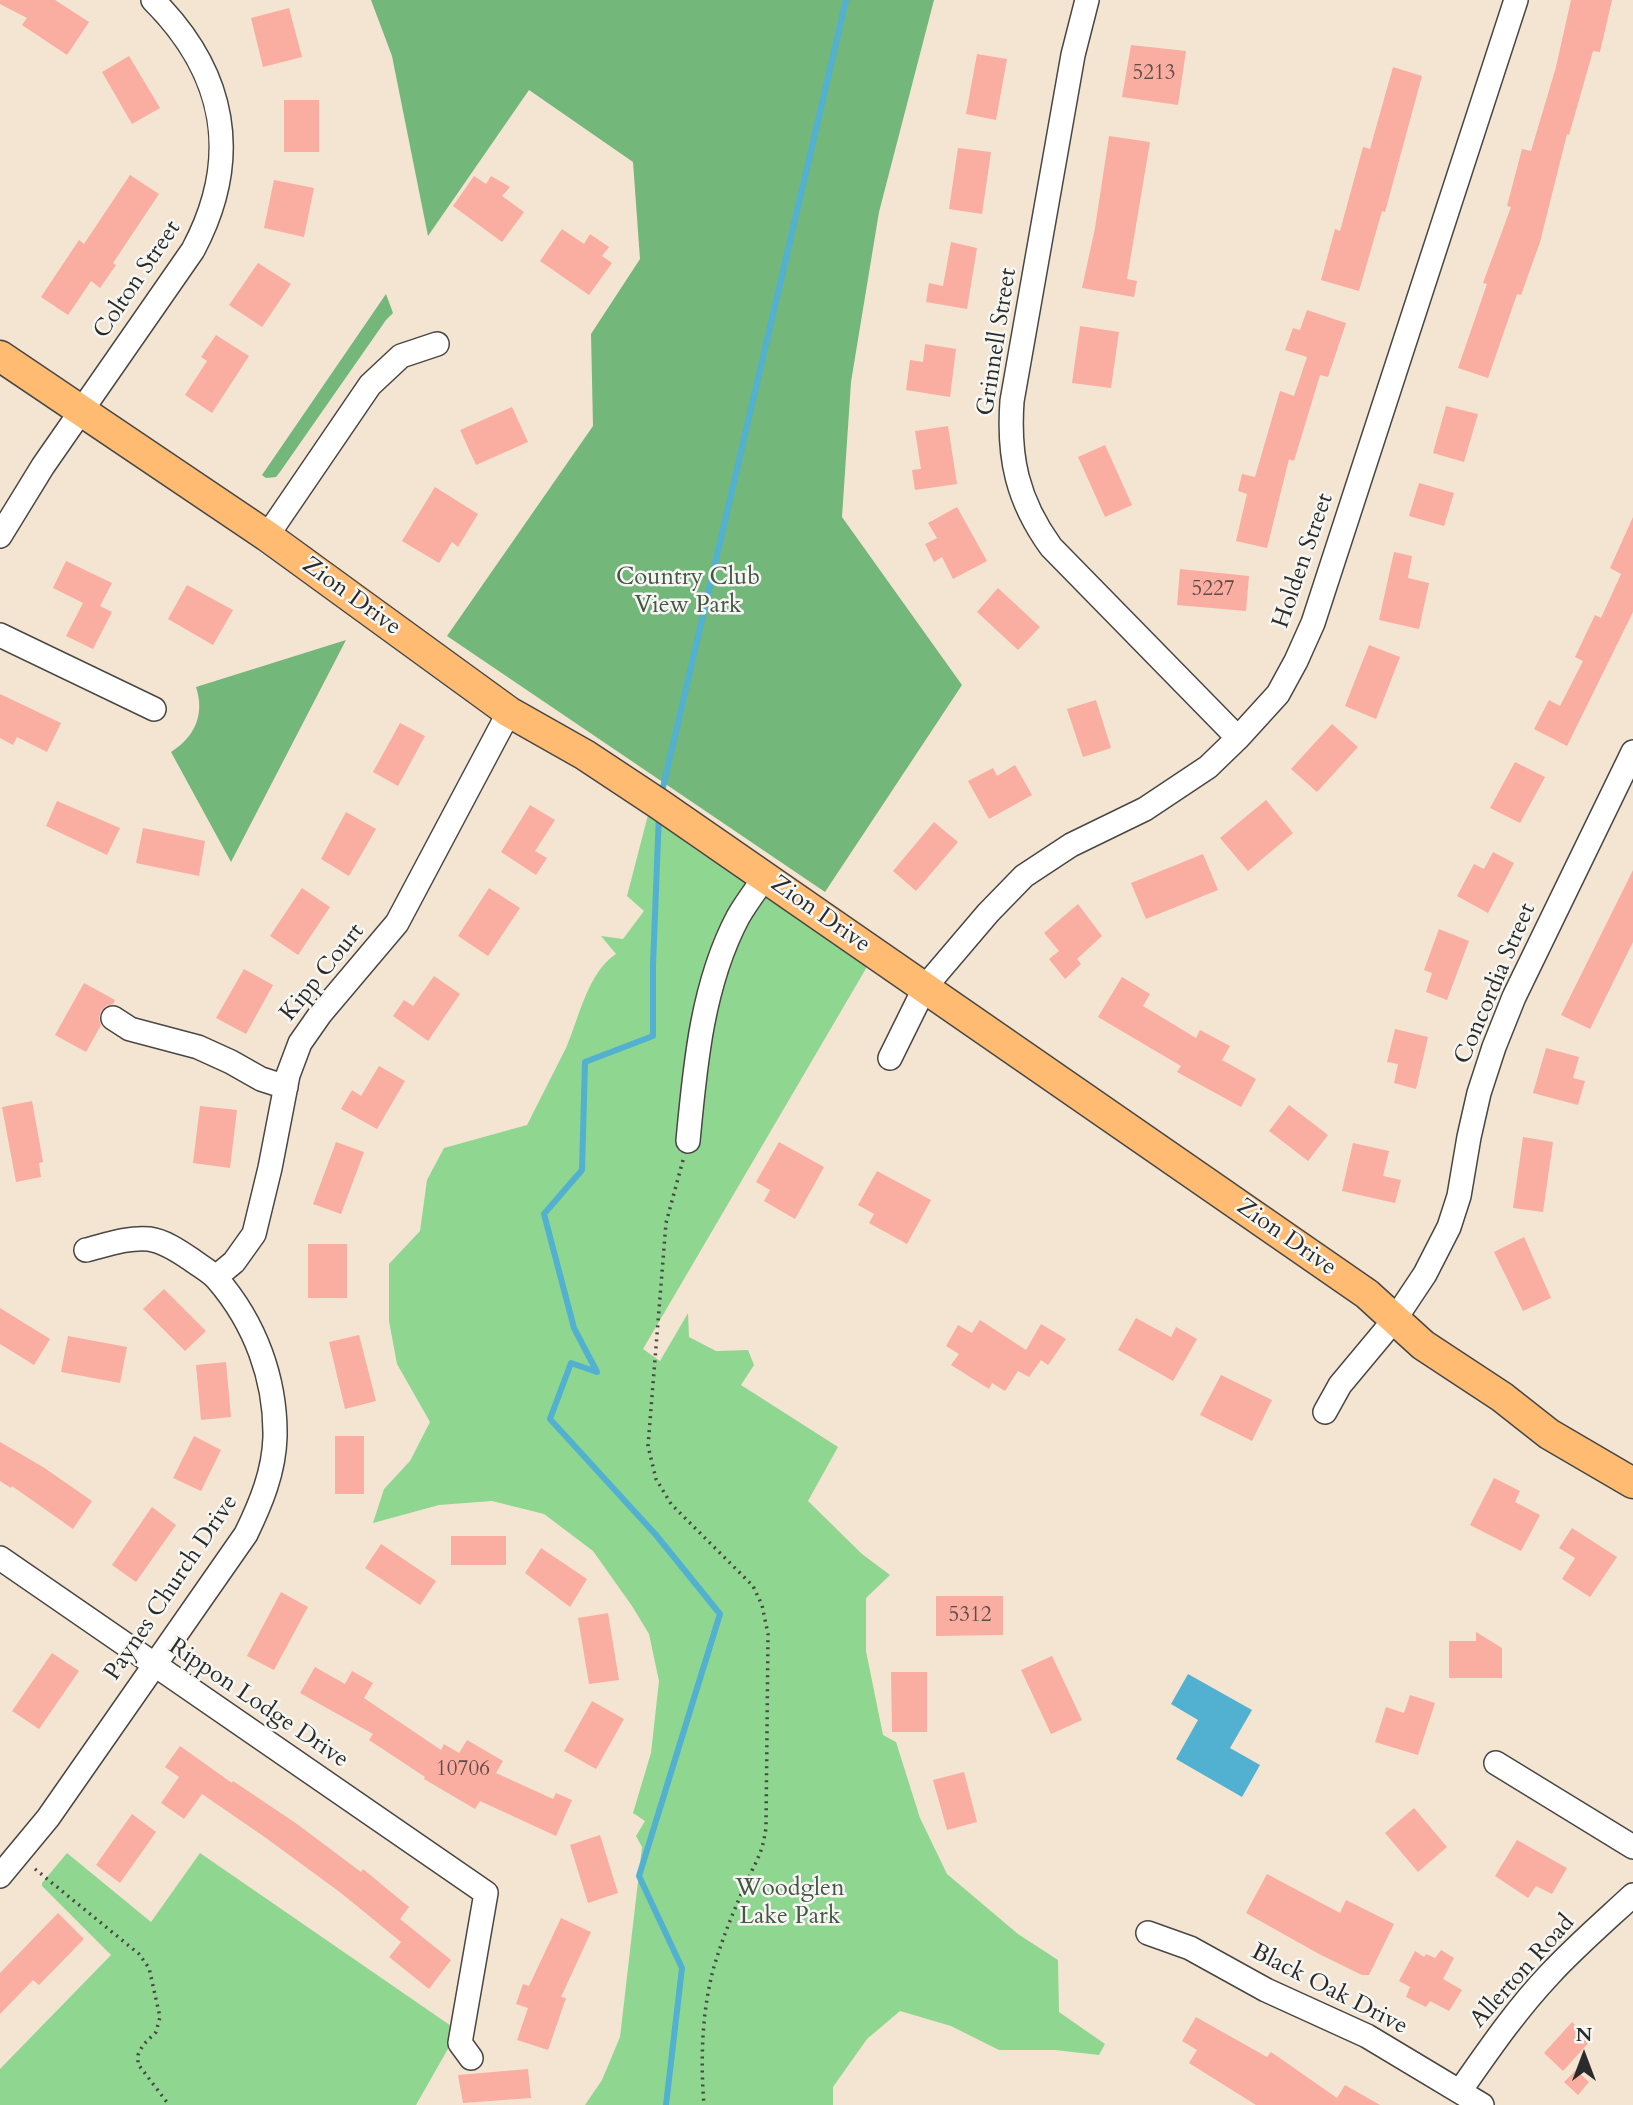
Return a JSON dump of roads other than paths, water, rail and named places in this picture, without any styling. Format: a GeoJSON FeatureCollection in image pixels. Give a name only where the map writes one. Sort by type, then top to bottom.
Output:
{"type":"FeatureCollection","features":[{"type":"Feature","properties":{"kind":"main road","name":"Zion Drive"},"geometry":{"type":"LineString","coordinates":[[0,356],[267,536],[509,712],[585,755],[765,877],[1367,1294],[1423,1345],[1502,1397],[1549,1434],[1633,1483]]}},
{"type":"Feature","properties":{"kind":"street","name":"Colton Street"},"geometry":{"type":"LineString","coordinates":[[0,536],[43,467],[192,250],[205,227],[217,191],[221,135],[214,94],[198,55],[175,23],[153,0]]}},
{"type":"Feature","properties":{"kind":"street","name":"Grinnell Street"},"geometry":{"type":"LineString","coordinates":[[1087,0],[1073,55],[1012,401],[1010,435],[1014,465],[1026,505],[1051,547],[1238,738]]}},
{"type":"Feature","properties":{"kind":"street","name":"Holden Street"},"geometry":{"type":"LineString","coordinates":[[890,1058],[925,987],[988,913],[1024,876],[1071,845],[1145,810],[1179,789],[1208,767],[1278,694],[1313,623],[1516,0]]}},
{"type":"Feature","properties":{"kind":"street"},"geometry":{"type":"LineString","coordinates":[[267,536],[370,385],[401,356],[437,344]]}},
{"type":"Feature","properties":{"kind":"street"},"geometry":{"type":"LineString","coordinates":[[0,635],[154,709]]}},
{"type":"Feature","properties":{"kind":"street","name":"Kipp Court"},"geometry":{"type":"LineString","coordinates":[[216,1277],[234,1262],[254,1234],[286,1087],[300,1043],[397,923],[509,712]]}},
{"type":"Feature","properties":{"kind":"street","name":"Concordia Street"},"geometry":{"type":"LineString","coordinates":[[1325,1412],[1340,1385],[1395,1319],[1425,1274],[1449,1227],[1459,1196],[1479,1093],[1494,1046],[1514,997],[1633,752]]}},
{"type":"Feature","properties":{"kind":"street"},"geometry":{"type":"LineString","coordinates":[[688,1141],[694,1079],[707,999],[738,917],[765,877]]}},
{"type":"Feature","properties":{"kind":"street"},"geometry":{"type":"LineString","coordinates":[[113,1018],[130,1029],[198,1047],[261,1079],[286,1087]]}},
{"type":"Feature","properties":{"kind":"street","name":"Paynes Church Drive"},"geometry":{"type":"LineString","coordinates":[[0,1876],[48,1818],[246,1534],[261,1504],[271,1474],[274,1419],[265,1364],[250,1328],[216,1277],[178,1250],[152,1240],[136,1239],[86,1250]]}},
{"type":"Feature","properties":{"kind":"street","name":"Rippon Lodge Drive"},"geometry":{"type":"LineString","coordinates":[[0,1559],[486,1893],[460,2043],[471,2058]]}},
{"type":"Feature","properties":{"kind":"street"},"geometry":{"type":"LineString","coordinates":[[1496,1763],[1633,1847]]}},
{"type":"Feature","properties":{"kind":"street","name":"Allerton Road"},"geometry":{"type":"LineString","coordinates":[[1460,2091],[1499,2034],[1548,1976],[1633,1895]]}},
{"type":"Feature","properties":{"kind":"street","name":"Black Oak Drive"},"geometry":{"type":"LineString","coordinates":[[1148,1933],[1190,1948],[1266,1990],[1367,2036],[1482,2105]]}},
{"type":"Feature","properties":{"kind":"water"},"geometry":{"type":"Polygon","coordinates":[[[1188,1674],[1252,1710],[1230,1748],[1260,1765],[1242,1797],[1176,1759],[1198,1720],[1171,1704],[1188,1674]]]}},
{"type":"Feature","properties":{"kind":"waterway"},"geometry":{"type":"LineString","coordinates":[[661,796],[846,0]]}},
{"type":"Feature","properties":{"kind":"waterway"},"geometry":{"type":"LineString","coordinates":[[659,814],[653,1036],[585,1062],[582,1170],[544,1214],[574,1328],[597,1372],[571,1363],[550,1419],[656,1535],[720,1614],[639,1876],[682,1968],[666,2105]]}},
{"type":"Feature","properties":{"kind":"park label","name":"Country Club View Park"},"geometry":{"type":"Point","coordinates":[688,592]}},
{"type":"Feature","properties":{"kind":"park label","name":"Woodglen Lake Park"},"geometry":{"type":"Point","coordinates":[790,1903]}}]}
